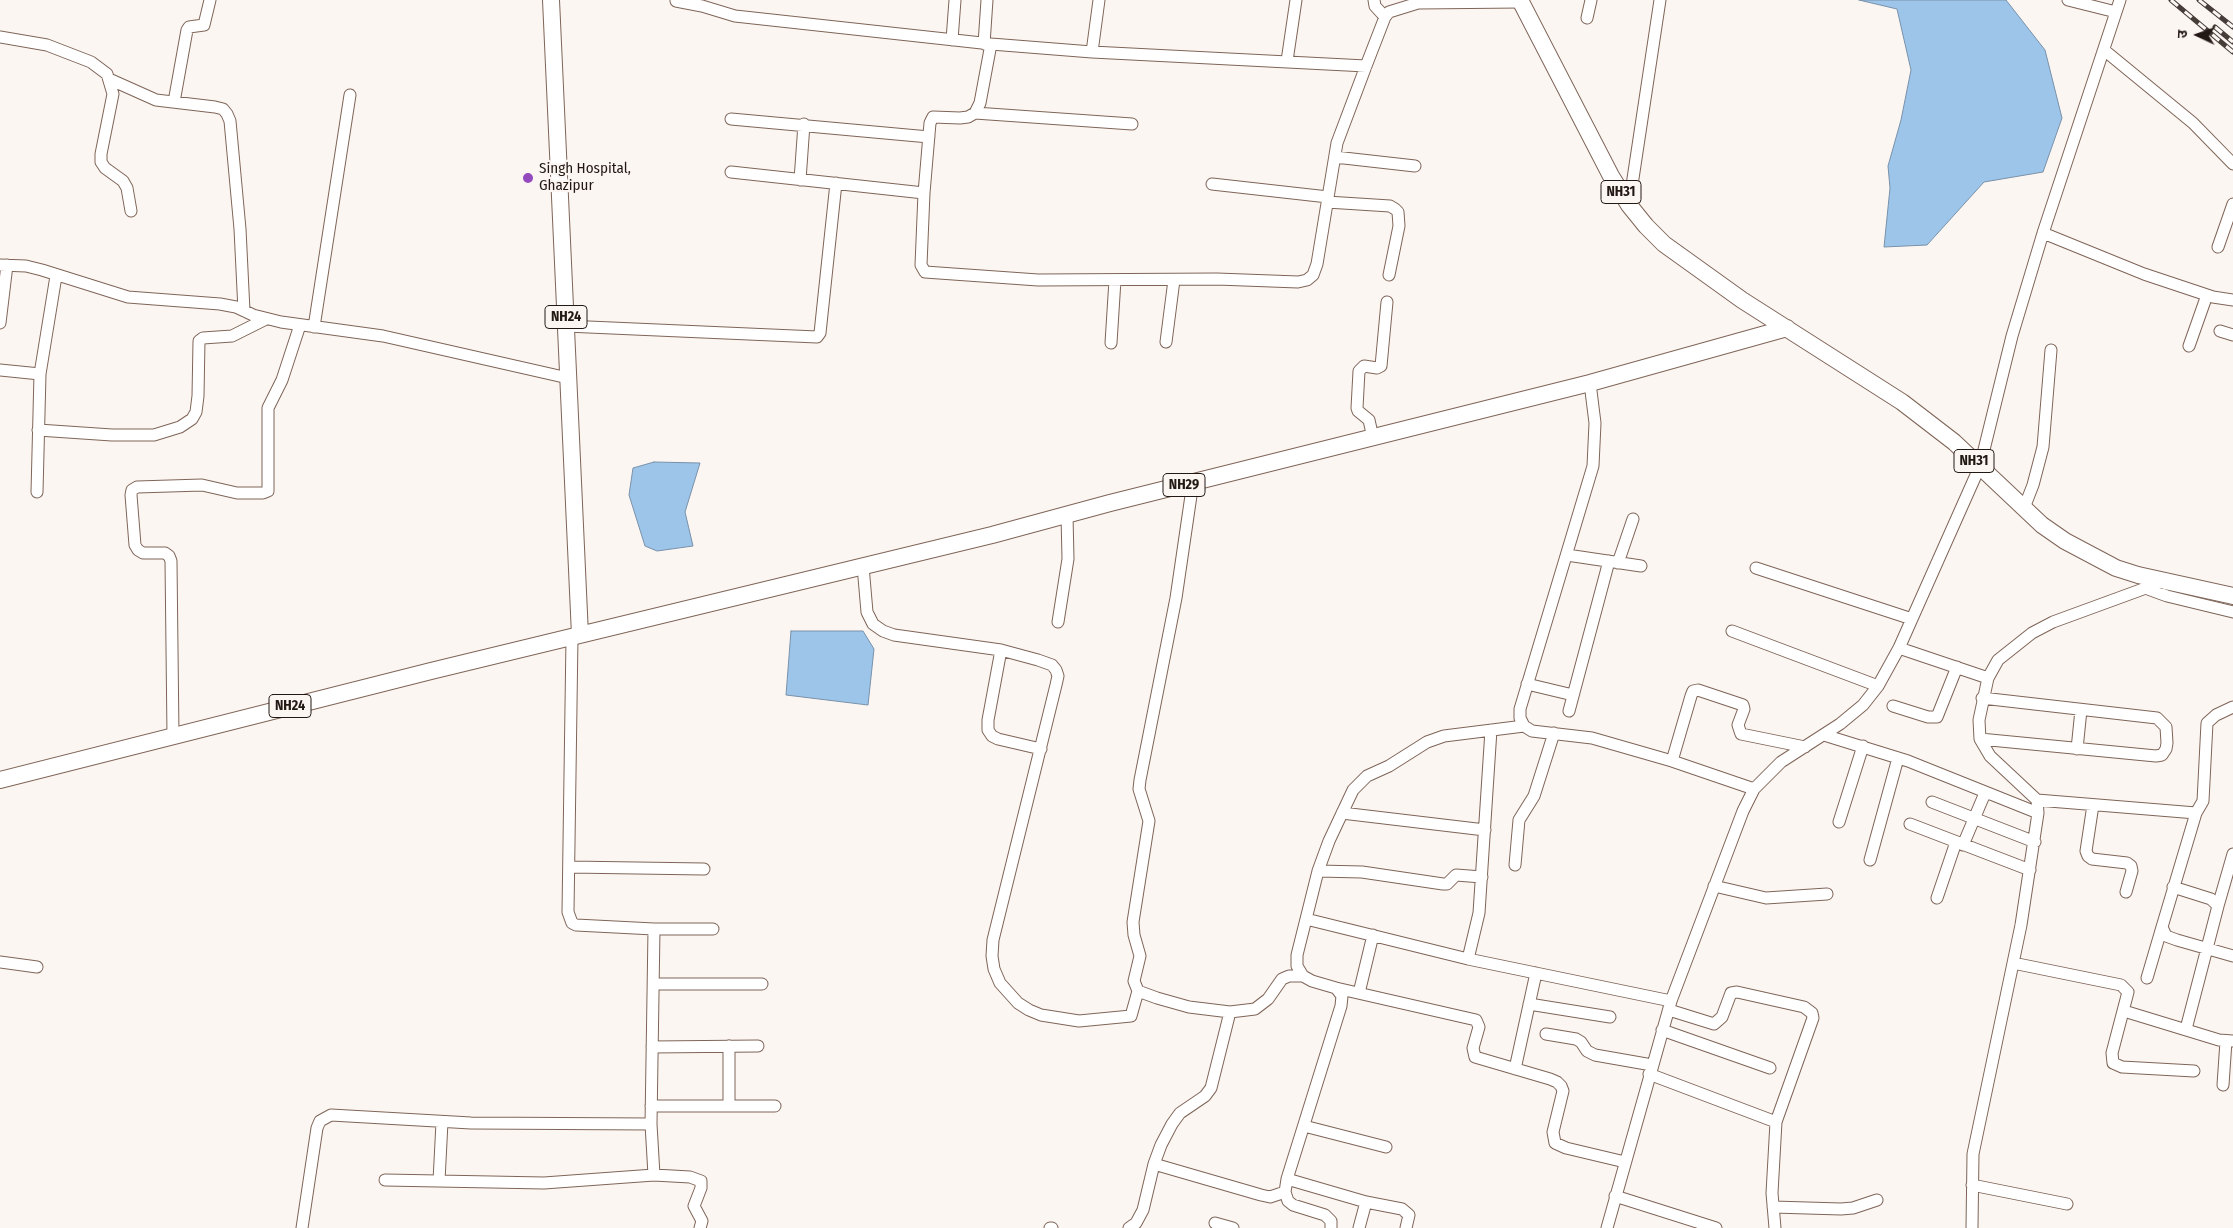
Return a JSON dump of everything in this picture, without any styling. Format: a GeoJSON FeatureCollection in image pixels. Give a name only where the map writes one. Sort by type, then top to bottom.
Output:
{"type":"FeatureCollection","features":[{"type":"Feature","properties":{"kind":"highway","name":"NH24"},"geometry":{"type":"LineString","coordinates":[[0,780],[576,636],[566,326],[551,0]]}},
{"type":"Feature","properties":{"kind":"highway","name":"NH31"},"geometry":{"type":"LineString","coordinates":[[1520,1],[1611,176],[1629,205],[1664,244],[1707,276],[1902,402],[1980,466],[2050,530],[2090,556],[2123,570],[2233,596]]}},
{"type":"Feature","properties":{"kind":"highway","name":"NH29"},"geometry":{"type":"LineString","coordinates":[[576,636],[992,535],[1193,482],[1590,383],[1787,328]]}},
{"type":"Feature","properties":{"kind":"street"},"geometry":{"type":"LineString","coordinates":[[174,102],[187,30],[189,27],[204,25],[210,0]]}},
{"type":"Feature","properties":{"kind":"street"},"geometry":{"type":"LineString","coordinates":[[952,40],[955,0]]}},
{"type":"Feature","properties":{"kind":"street"},"geometry":{"type":"LineString","coordinates":[[987,0],[987,44],[980,103],[975,113],[968,117],[933,117],[929,137],[924,193],[921,265],[925,272],[1038,280],[1217,279],[1298,282],[1307,280],[1313,275],[1317,264],[1337,143],[1385,17],[1394,9],[1418,3],[1520,1]]}},
{"type":"Feature","properties":{"kind":"street"},"geometry":{"type":"LineString","coordinates":[[1092,52],[1099,0]]}},
{"type":"Feature","properties":{"kind":"street"},"geometry":{"type":"LineString","coordinates":[[1287,61],[1296,0]]}},
{"type":"Feature","properties":{"kind":"street"},"geometry":{"type":"LineString","coordinates":[[1374,0],[1376,6],[1385,17]]}},
{"type":"Feature","properties":{"kind":"street"},"geometry":{"type":"LineString","coordinates":[[1587,18],[1591,0]]}},
{"type":"Feature","properties":{"kind":"street"},"geometry":{"type":"LineString","coordinates":[[1629,205],[1660,0]]}},
{"type":"Feature","properties":{"kind":"street"},"geometry":{"type":"LineString","coordinates":[[2068,0],[2116,12]]}},
{"type":"Feature","properties":{"kind":"street"},"geometry":{"type":"LineString","coordinates":[[1607,1228],[1670,1005],[1743,811],[1754,789],[1781,762],[1824,735],[1863,705],[1878,686],[1899,648],[1980,466],[2012,336],[2043,233],[2120,0]]}},
{"type":"Feature","properties":{"kind":"street"},"geometry":{"type":"LineString","coordinates":[[676,1],[702,6],[735,16],[987,44],[1092,52],[1366,66]]}},
{"type":"Feature","properties":{"kind":"street"},"geometry":{"type":"LineString","coordinates":[[0,38],[39,42],[100,67],[109,79],[113,94],[101,162],[105,168],[123,181],[128,188],[131,211]]}},
{"type":"Feature","properties":{"kind":"street"},"geometry":{"type":"LineString","coordinates":[[2104,50],[2192,124],[2233,164]]}},
{"type":"Feature","properties":{"kind":"street"},"geometry":{"type":"LineString","coordinates":[[109,79],[156,100],[215,107],[223,110],[230,121],[240,229],[244,311]]}},
{"type":"Feature","properties":{"kind":"street"},"geometry":{"type":"LineString","coordinates":[[314,327],[350,94]]}},
{"type":"Feature","properties":{"kind":"street"},"geometry":{"type":"LineString","coordinates":[[975,113],[1132,124]]}},
{"type":"Feature","properties":{"kind":"street"},"geometry":{"type":"LineString","coordinates":[[730,119],[804,124],[929,137]]}},
{"type":"Feature","properties":{"kind":"street"},"geometry":{"type":"LineString","coordinates":[[800,180],[804,124]]}},
{"type":"Feature","properties":{"kind":"street"},"geometry":{"type":"LineString","coordinates":[[1335,157],[1415,166]]}},
{"type":"Feature","properties":{"kind":"street"},"geometry":{"type":"LineString","coordinates":[[731,172],[924,193]]}},
{"type":"Feature","properties":{"kind":"street"},"geometry":{"type":"LineString","coordinates":[[566,326],[817,337],[820,333],[836,183]]}},
{"type":"Feature","properties":{"kind":"street"},"geometry":{"type":"LineString","coordinates":[[1212,184],[1327,200],[1390,206],[1398,212],[1399,226],[1389,275]]}},
{"type":"Feature","properties":{"kind":"street"},"geometry":{"type":"LineString","coordinates":[[2218,247],[2233,204]]}},
{"type":"Feature","properties":{"kind":"street"},"geometry":{"type":"LineString","coordinates":[[2043,233],[2113,263],[2207,295],[2233,300]]}},
{"type":"Feature","properties":{"kind":"street"},"geometry":{"type":"LineString","coordinates":[[0,323],[3,265],[26,266],[128,297],[210,303],[236,307],[266,319],[384,336],[568,378]]}},
{"type":"Feature","properties":{"kind":"street"},"geometry":{"type":"LineString","coordinates":[[37,492],[40,374],[56,276]]}},
{"type":"Feature","properties":{"kind":"street"},"geometry":{"type":"LineString","coordinates":[[1110,343],[1115,280]]}},
{"type":"Feature","properties":{"kind":"street"},"geometry":{"type":"LineString","coordinates":[[1166,342],[1174,280]]}},
{"type":"Feature","properties":{"kind":"street"},"geometry":{"type":"LineString","coordinates":[[2190,346],[2207,295]]}},
{"type":"Feature","properties":{"kind":"street"},"geometry":{"type":"LineString","coordinates":[[1373,438],[1369,420],[1357,408],[1360,371],[1364,366],[1378,368],[1381,366],[1387,302]]}},
{"type":"Feature","properties":{"kind":"street"},"geometry":{"type":"LineString","coordinates":[[38,430],[112,435],[154,435],[180,427],[192,418],[196,412],[199,341],[203,338],[232,336],[266,319]]}},
{"type":"Feature","properties":{"kind":"street"},"geometry":{"type":"LineString","coordinates":[[173,736],[171,561],[170,556],[165,553],[143,553],[138,550],[133,539],[132,490],[137,487],[209,485],[237,493],[263,493],[268,491],[268,408],[282,380],[300,325]]}},
{"type":"Feature","properties":{"kind":"street"},"geometry":{"type":"LineString","coordinates":[[2220,331],[2233,335]]}},
{"type":"Feature","properties":{"kind":"street"},"geometry":{"type":"LineString","coordinates":[[2024,508],[2033,485],[2043,447],[2052,350]]}},
{"type":"Feature","properties":{"kind":"street"},"geometry":{"type":"LineString","coordinates":[[0,370],[40,374]]}},
{"type":"Feature","properties":{"kind":"street"},"geometry":{"type":"LineString","coordinates":[[1524,726],[1520,718],[1520,709],[1568,555],[1593,466],[1595,423],[1590,383]]}},
{"type":"Feature","properties":{"kind":"street"},"geometry":{"type":"LineString","coordinates":[[862,566],[867,612],[873,624],[883,631],[894,635],[1001,650],[1052,665],[1056,670],[1056,686],[997,918],[992,956],[994,969],[1000,984],[1018,1003],[1041,1015],[1071,1021],[1131,1016],[1138,991],[1134,981],[1140,956],[1134,935],[1133,922],[1150,821],[1139,789],[1140,780],[1176,598],[1193,482]]}},
{"type":"Feature","properties":{"kind":"street"},"geometry":{"type":"LineString","coordinates":[[1058,622],[1068,566],[1067,515]]}},
{"type":"Feature","properties":{"kind":"street"},"geometry":{"type":"LineString","coordinates":[[1569,711],[1614,562],[1633,518]]}},
{"type":"Feature","properties":{"kind":"street"},"geometry":{"type":"LineString","coordinates":[[1568,555],[1640,566]]}},
{"type":"Feature","properties":{"kind":"street"},"geometry":{"type":"LineString","coordinates":[[1756,568],[1912,618]]}},
{"type":"Feature","properties":{"kind":"street"},"geometry":{"type":"LineString","coordinates":[[2165,581],[2148,589],[2053,622],[2032,633],[1998,660],[1988,678],[1982,698],[1979,720],[1980,739],[1990,756],[2037,800],[2196,813]]}},
{"type":"Feature","properties":{"kind":"street"},"geometry":{"type":"LineString","coordinates":[[2148,589],[2168,596],[2233,612]]}},
{"type":"Feature","properties":{"kind":"street"},"geometry":{"type":"LineString","coordinates":[[1732,632],[1878,686]]}},
{"type":"Feature","properties":{"kind":"street"},"geometry":{"type":"LineString","coordinates":[[576,636],[568,912],[572,923],[582,926],[713,930]]}},
{"type":"Feature","properties":{"kind":"street"},"geometry":{"type":"LineString","coordinates":[[1899,648],[1988,678]]}},
{"type":"Feature","properties":{"kind":"street"},"geometry":{"type":"LineString","coordinates":[[1001,650],[988,720],[988,730],[992,736],[998,739],[1041,749]]}},
{"type":"Feature","properties":{"kind":"street"},"geometry":{"type":"LineString","coordinates":[[1894,706],[1928,717],[1936,716],[1957,667]]}},
{"type":"Feature","properties":{"kind":"street"},"geometry":{"type":"LineString","coordinates":[[1527,684],[1573,695]]}},
{"type":"Feature","properties":{"kind":"street"},"geometry":{"type":"LineString","coordinates":[[1672,761],[1691,696],[1693,691],[1698,690],[1743,705],[1744,709],[1738,725],[1741,734],[1805,747]]}},
{"type":"Feature","properties":{"kind":"street"},"geometry":{"type":"LineString","coordinates":[[1980,739],[2156,756],[2162,755],[2167,743],[2166,727],[2158,718],[1982,698]]}},
{"type":"Feature","properties":{"kind":"street"},"geometry":{"type":"LineString","coordinates":[[2147,978],[2196,813],[2202,801],[2207,723],[2210,718],[2233,707]]}},
{"type":"Feature","properties":{"kind":"street"},"geometry":{"type":"LineString","coordinates":[[2077,749],[2081,710]]}},
{"type":"Feature","properties":{"kind":"street"},"geometry":{"type":"LineString","coordinates":[[1303,976],[1297,966],[1297,956],[1318,872],[1334,828],[1353,790],[1368,776],[1389,766],[1426,742],[1444,736],[1524,726],[1532,730],[1592,738],[1672,761],[1754,789]]}},
{"type":"Feature","properties":{"kind":"street"},"geometry":{"type":"LineString","coordinates":[[1468,959],[1479,913],[1492,730]]}},
{"type":"Feature","properties":{"kind":"street"},"geometry":{"type":"LineString","coordinates":[[1515,865],[1519,820],[1534,796],[1554,733]]}},
{"type":"Feature","properties":{"kind":"street"},"geometry":{"type":"LineString","coordinates":[[1824,735],[1898,758],[2038,812]]}},
{"type":"Feature","properties":{"kind":"street"},"geometry":{"type":"LineString","coordinates":[[1839,822],[1863,746]]}},
{"type":"Feature","properties":{"kind":"street"},"geometry":{"type":"LineString","coordinates":[[1870,860],[1898,758]]}},
{"type":"Feature","properties":{"kind":"street"},"geometry":{"type":"LineString","coordinates":[[1937,898],[1960,843],[1985,793]]}},
{"type":"Feature","properties":{"kind":"street"},"geometry":{"type":"LineString","coordinates":[[1972,1228],[1973,1154],[2013,963],[2030,870],[2038,812],[2037,800]]}},
{"type":"Feature","properties":{"kind":"street"},"geometry":{"type":"LineString","coordinates":[[1932,802],[2035,842]]}},
{"type":"Feature","properties":{"kind":"street"},"geometry":{"type":"LineString","coordinates":[[2093,804],[2086,851],[2092,859],[2127,863],[2131,866],[2126,892]]}},
{"type":"Feature","properties":{"kind":"street"},"geometry":{"type":"LineString","coordinates":[[1342,813],[1485,830]]}},
{"type":"Feature","properties":{"kind":"street"},"geometry":{"type":"LineString","coordinates":[[1910,824],[2030,870]]}},
{"type":"Feature","properties":{"kind":"street"},"geometry":{"type":"LineString","coordinates":[[2186,1029],[2233,854]]}},
{"type":"Feature","properties":{"kind":"street"},"geometry":{"type":"LineString","coordinates":[[569,867],[704,869]]}},
{"type":"Feature","properties":{"kind":"street"},"geometry":{"type":"LineString","coordinates":[[1318,872],[1362,872],[1443,884],[1447,884],[1456,876],[1482,877]]}},
{"type":"Feature","properties":{"kind":"street"},"geometry":{"type":"LineString","coordinates":[[1714,886],[1766,898],[1827,894]]}},
{"type":"Feature","properties":{"kind":"street"},"geometry":{"type":"LineString","coordinates":[[2173,888],[2211,899],[2218,906]]}},
{"type":"Feature","properties":{"kind":"street"},"geometry":{"type":"LineString","coordinates":[[1306,919],[1468,959],[1670,1005],[1714,1024],[1722,1017],[1731,993],[1737,992],[1804,1007],[1812,1013],[1812,1018],[1776,1122],[1772,1193],[1775,1228]]}},
{"type":"Feature","properties":{"kind":"street"},"geometry":{"type":"LineString","coordinates":[[2162,927],[2166,936],[2233,956]]}},
{"type":"Feature","properties":{"kind":"street"},"geometry":{"type":"LineString","coordinates":[[654,929],[651,1106],[654,1176]]}},
{"type":"Feature","properties":{"kind":"street"},"geometry":{"type":"LineString","coordinates":[[1359,993],[1373,934]]}},
{"type":"Feature","properties":{"kind":"street"},"geometry":{"type":"LineString","coordinates":[[0,962],[37,967]]}},
{"type":"Feature","properties":{"kind":"street"},"geometry":{"type":"LineString","coordinates":[[2013,963],[2121,985],[2128,992],[2112,1054],[2116,1066],[2194,1070]]}},
{"type":"Feature","properties":{"kind":"street"},"geometry":{"type":"LineString","coordinates":[[1515,1069],[1536,973]]}},
{"type":"Feature","properties":{"kind":"street"},"geometry":{"type":"LineString","coordinates":[[1138,991],[1189,1007],[1230,1012],[1255,1009],[1268,999],[1282,979],[1289,976],[1303,976],[1312,981],[1336,988],[1476,1020],[1479,1027],[1473,1048],[1475,1057],[1557,1082],[1561,1086],[1563,1091],[1553,1132],[1555,1143],[1566,1148],[1625,1162]]}},
{"type":"Feature","properties":{"kind":"street"},"geometry":{"type":"LineString","coordinates":[[654,984],[762,984]]}},
{"type":"Feature","properties":{"kind":"street"},"geometry":{"type":"LineString","coordinates":[[1331,1228],[1331,1221],[1325,1215],[1293,1205],[1288,1201],[1285,1192],[1287,1179],[1341,1006],[1342,996],[1336,988]]}},
{"type":"Feature","properties":{"kind":"street"},"geometry":{"type":"LineString","coordinates":[[1529,1004],[1610,1017]]}},
{"type":"Feature","properties":{"kind":"street"},"geometry":{"type":"LineString","coordinates":[[2124,1010],[2230,1041],[2223,1085]]}},
{"type":"Feature","properties":{"kind":"street"},"geometry":{"type":"LineString","coordinates":[[1142,1228],[1143,1210],[1154,1164],[1161,1145],[1180,1113],[1205,1096],[1211,1088],[1230,1012]]}},
{"type":"Feature","properties":{"kind":"street"},"geometry":{"type":"LineString","coordinates":[[1662,1030],[1770,1068]]}},
{"type":"Feature","properties":{"kind":"street"},"geometry":{"type":"LineString","coordinates":[[1546,1034],[1576,1039],[1581,1042],[1587,1051],[1596,1055],[1651,1070],[1776,1122]]}},
{"type":"Feature","properties":{"kind":"street"},"geometry":{"type":"LineString","coordinates":[[729,1046],[729,1106]]}},
{"type":"Feature","properties":{"kind":"street"},"geometry":{"type":"LineString","coordinates":[[652,1047],[758,1046]]}},
{"type":"Feature","properties":{"kind":"street"},"geometry":{"type":"LineString","coordinates":[[651,1106],[775,1106]]}},
{"type":"Feature","properties":{"kind":"street"},"geometry":{"type":"LineString","coordinates":[[302,1228],[317,1128],[320,1121],[325,1117],[338,1115],[442,1122],[651,1124]]}},
{"type":"Feature","properties":{"kind":"street"},"geometry":{"type":"LineString","coordinates":[[439,1181],[442,1122]]}},
{"type":"Feature","properties":{"kind":"street"},"geometry":{"type":"LineString","coordinates":[[1304,1126],[1386,1147]]}},
{"type":"Feature","properties":{"kind":"street"},"geometry":{"type":"LineString","coordinates":[[1154,1164],[1270,1197],[1285,1192]]}},
{"type":"Feature","properties":{"kind":"street"},"geometry":{"type":"LineString","coordinates":[[385,1180],[544,1183],[654,1176],[690,1177],[701,1182],[701,1188],[694,1206],[702,1221],[700,1228]]}},
{"type":"Feature","properties":{"kind":"street"},"geometry":{"type":"LineString","coordinates":[[1287,1179],[1366,1202],[1402,1208],[1408,1212],[1409,1216],[1406,1228]]}},
{"type":"Feature","properties":{"kind":"street"},"geometry":{"type":"LineString","coordinates":[[1972,1185],[2067,1204]]}},
{"type":"Feature","properties":{"kind":"street"},"geometry":{"type":"LineString","coordinates":[[1615,1196],[1716,1228]]}},
{"type":"Feature","properties":{"kind":"street"},"geometry":{"type":"LineString","coordinates":[[1773,1207],[1841,1209],[1853,1208],[1877,1200]]}},
{"type":"Feature","properties":{"kind":"street"},"geometry":{"type":"LineString","coordinates":[[1359,1228],[1366,1202]]}},
{"type":"Feature","properties":{"kind":"street"},"geometry":{"type":"LineString","coordinates":[[1129,1228],[1136,1223],[1143,1210]]}},
{"type":"Feature","properties":{"kind":"street"},"geometry":{"type":"LineString","coordinates":[[1215,1224],[1233,1228]]}},
{"type":"Feature","properties":{"kind":"water"},"geometry":{"type":"Polygon","coordinates":[[[1859,0],[2006,0],[2045,50],[2062,118],[2043,172],[1984,182],[1927,245],[1884,247],[1890,188],[1888,166],[1901,120],[1911,70],[1897,9],[1859,0]]]}},
{"type":"Feature","properties":{"kind":"water"},"geometry":{"type":"Polygon","coordinates":[[[654,462],[700,463],[685,512],[693,546],[657,551],[645,546],[629,495],[633,468],[654,462]]]}},
{"type":"Feature","properties":{"kind":"water"},"geometry":{"type":"Polygon","coordinates":[[[791,631],[863,631],[874,649],[868,705],[786,695],[791,631]]]}},
{"type":"Feature","properties":{"kind":"railway"},"geometry":{"type":"LineString","coordinates":[[2171,0],[2233,52]]}},
{"type":"Feature","properties":{"kind":"railway"},"geometry":{"type":"LineString","coordinates":[[2199,0],[2233,27]]}},
{"type":"Feature","properties":{"kind":"railway"},"geometry":{"type":"LineString","coordinates":[[2215,27],[2233,42]]}},
{"type":"Feature","properties":{"kind":"place","name":"Singh Hospital, Ghazipur"},"geometry":{"type":"Point","coordinates":[528,178]}}]}
